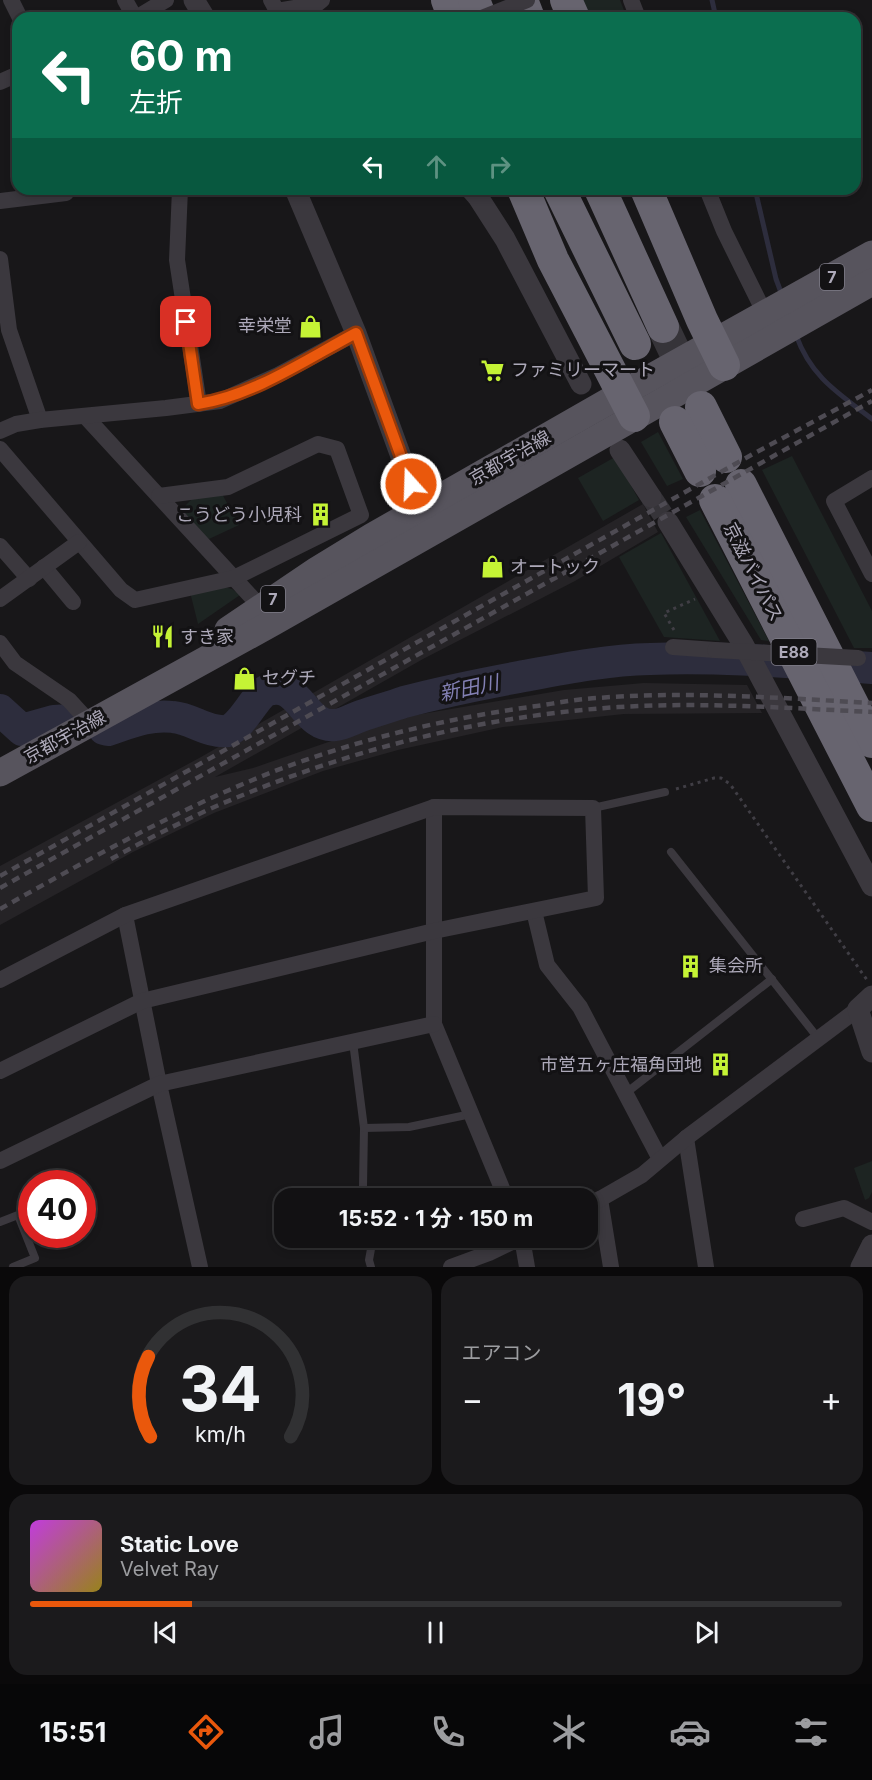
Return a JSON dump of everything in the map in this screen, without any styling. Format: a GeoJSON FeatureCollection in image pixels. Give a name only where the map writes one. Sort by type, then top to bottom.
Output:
{"type":"FeatureCollection","features":[{"type":"Feature","properties":{"kind":"highway"},"geometry":{"type":"LineString","coordinates":[[526,195],[554,260],[628,404]]}},
{"type":"Feature","properties":{"kind":"highway"},"geometry":{"type":"LineString","coordinates":[[562,195],[635,344]]}},
{"type":"Feature","properties":{"kind":"highway"},"geometry":{"type":"LineString","coordinates":[[603,195],[663,327]]}},
{"type":"Feature","properties":{"kind":"highway"},"geometry":{"type":"LineString","coordinates":[[649,195],[718,354]]}},
{"type":"Feature","properties":{"kind":"highway"},"geometry":{"type":"LineString","coordinates":[[688,414],[713,464]]}},
{"type":"Feature","properties":{"kind":"highway","name":"京滋バイパス"},"geometry":{"type":"LineString","coordinates":[[872,742],[728,492],[872,806]]}},
{"type":"Feature","properties":{"kind":"main road","name":"京都宇治線"},"geometry":{"type":"LineString","coordinates":[[0,773],[91,724],[267,615],[429,519],[783,318],[872,254]]}},
{"type":"Feature","properties":{"kind":"main road","name":"京都宇治線"},"geometry":{"type":"LineString","coordinates":[[783,318],[872,282]]}},
{"type":"Feature","properties":{"kind":"street"},"geometry":{"type":"LineString","coordinates":[[146,12],[166,0]]}},
{"type":"Feature","properties":{"kind":"street"},"geometry":{"type":"LineString","coordinates":[[271,0],[277,11],[316,4],[322,0]]}},
{"type":"Feature","properties":{"kind":"street"},"geometry":{"type":"LineString","coordinates":[[497,12],[527,0]]}},
{"type":"Feature","properties":{"kind":"street"},"geometry":{"type":"LineString","coordinates":[[0,201],[57,195]]}},
{"type":"Feature","properties":{"kind":"street"},"geometry":{"type":"LineString","coordinates":[[180,195],[177,260],[198,404]]}},
{"type":"Feature","properties":{"kind":"street"},"geometry":{"type":"LineString","coordinates":[[298,195],[356,333],[411,484],[429,519]]}},
{"type":"Feature","properties":{"kind":"street"},"geometry":{"type":"LineString","coordinates":[[476,195],[505,239],[581,384]]}},
{"type":"Feature","properties":{"kind":"street"},"geometry":{"type":"LineString","coordinates":[[709,195],[724,231],[783,318]]}},
{"type":"Feature","properties":{"kind":"street"},"geometry":{"type":"LineString","coordinates":[[0,259],[9,330],[40,420]]}},
{"type":"Feature","properties":{"kind":"street"},"geometry":{"type":"LineString","coordinates":[[0,431],[16,424],[40,420],[220,401],[278,375],[356,333]]}},
{"type":"Feature","properties":{"kind":"street"},"geometry":{"type":"LineString","coordinates":[[85,416],[267,615]]}},
{"type":"Feature","properties":{"kind":"street"},"geometry":{"type":"LineString","coordinates":[[0,449],[121,590],[135,600],[234,578],[361,515],[337,449],[318,444],[228,487],[159,496]]}},
{"type":"Feature","properties":{"kind":"street"},"geometry":{"type":"LineString","coordinates":[[620,450],[651,496]]}},
{"type":"Feature","properties":{"kind":"street"},"geometry":{"type":"LineString","coordinates":[[869,484],[834,501],[872,574]]}},
{"type":"Feature","properties":{"kind":"street"},"geometry":{"type":"LineString","coordinates":[[668,522],[743,644],[872,886]]}},
{"type":"Feature","properties":{"kind":"street"},"geometry":{"type":"LineString","coordinates":[[0,599],[79,542]]}},
{"type":"Feature","properties":{"kind":"street"},"geometry":{"type":"LineString","coordinates":[[0,546],[29,579]]}},
{"type":"Feature","properties":{"kind":"street"},"geometry":{"type":"LineString","coordinates":[[44,567],[73,602]]}},
{"type":"Feature","properties":{"kind":"street"},"geometry":{"type":"LineString","coordinates":[[673,639],[715,650],[865,658]]}},
{"type":"Feature","properties":{"kind":"street"},"geometry":{"type":"LineString","coordinates":[[0,643],[15,663],[69,700],[91,724]]}},
{"type":"Feature","properties":{"kind":"street"},"geometry":{"type":"LineString","coordinates":[[434,807],[434,1024],[502,1188]]}},
{"type":"Feature","properties":{"kind":"street"},"geometry":{"type":"LineString","coordinates":[[0,980],[125,915],[434,807],[593,808],[596,898],[434,931],[142,1001],[0,1071]]}},
{"type":"Feature","properties":{"kind":"street"},"geometry":{"type":"LineString","coordinates":[[534,911],[547,965],[580,1007],[660,1159]]}},
{"type":"Feature","properties":{"kind":"street"},"geometry":{"type":"LineString","coordinates":[[125,915],[159,1084],[200,1267]]}},
{"type":"Feature","properties":{"kind":"street"},"geometry":{"type":"LineString","coordinates":[[598,1200],[642,1175],[686,1138],[818,1038],[866,995]]}},
{"type":"Feature","properties":{"kind":"street"},"geometry":{"type":"LineString","coordinates":[[866,995],[872,1052]]}},
{"type":"Feature","properties":{"kind":"street"},"geometry":{"type":"LineString","coordinates":[[0,1161],[159,1084],[434,1024]]}},
{"type":"Feature","properties":{"kind":"street"},"geometry":{"type":"LineString","coordinates":[[686,1138],[706,1267]]}},
{"type":"Feature","properties":{"kind":"street"},"geometry":{"type":"LineString","coordinates":[[803,1219],[844,1208],[872,1222]]}},
{"type":"Feature","properties":{"kind":"street"},"geometry":{"type":"LineString","coordinates":[[598,1217],[611,1267]]}},
{"type":"Feature","properties":{"kind":"street"},"geometry":{"type":"LineString","coordinates":[[861,1267],[872,1245]]}},
{"type":"Feature","properties":{"kind":"street"},"geometry":{"type":"LineString","coordinates":[[451,1267],[497,1248]]}},
{"type":"Feature","properties":{"kind":"street"},"geometry":{"type":"LineString","coordinates":[[523,1248],[527,1267]]}},
{"type":"Feature","properties":{"kind":"lane"},"geometry":{"type":"LineString","coordinates":[[593,808],[665,792]]}},
{"type":"Feature","properties":{"kind":"lane"},"geometry":{"type":"LineString","coordinates":[[671,852],[818,1038]]}},
{"type":"Feature","properties":{"kind":"lane"},"geometry":{"type":"LineString","coordinates":[[626,1093],[772,979]]}},
{"type":"Feature","properties":{"kind":"lane"},"geometry":{"type":"LineString","coordinates":[[353,1042],[364,1128],[363,1188]]}},
{"type":"Feature","properties":{"kind":"lane"},"geometry":{"type":"LineString","coordinates":[[364,1128],[410,1127],[471,1114]]}},
{"type":"Feature","properties":{"kind":"lane"},"geometry":{"type":"LineString","coordinates":[[0,1222],[18,1215],[35,1258],[13,1267]]}},
{"type":"Feature","properties":{"kind":"lane"},"geometry":{"type":"LineString","coordinates":[[371,1248],[369,1260],[371,1267]]}},
{"type":"Feature","properties":{"kind":"path"},"geometry":{"type":"LineString","coordinates":[[673,639],[664,613],[695,599]]}},
{"type":"Feature","properties":{"kind":"path"},"geometry":{"type":"LineString","coordinates":[[665,792],[714,778],[721,778],[730,784],[866,995]]}},
{"type":"Feature","properties":{"kind":"shaded area"},"geometry":{"type":"Polygon","coordinates":[[[576,0],[620,0],[625,12],[581,12],[576,0]]]}},
{"type":"Feature","properties":{"kind":"shaded area"},"geometry":{"type":"Polygon","coordinates":[[[658,432],[683,479],[667,486],[641,442],[658,432]]]}},
{"type":"Feature","properties":{"kind":"shaded area"},"geometry":{"type":"Polygon","coordinates":[[[792,456],[872,611],[872,648],[854,648],[762,470],[792,456]]]}},
{"type":"Feature","properties":{"kind":"shaded area"},"geometry":{"type":"Polygon","coordinates":[[[615,457],[639,500],[603,521],[578,478],[615,457]]]}},
{"type":"Feature","properties":{"kind":"shaded area"},"geometry":{"type":"Polygon","coordinates":[[[221,492],[239,525],[209,539],[188,522],[183,508],[193,498],[221,492]]]}},
{"type":"Feature","properties":{"kind":"shaded area"},"geometry":{"type":"Polygon","coordinates":[[[643,504],[658,532],[575,581],[423,659],[215,777],[253,768],[398,718],[564,690],[644,683],[747,685],[762,713],[624,714],[503,727],[398,750],[323,771],[214,813],[133,852],[0,925],[0,866],[201,757],[643,504]]]}},
{"type":"Feature","properties":{"kind":"shaded area"},"geometry":{"type":"Polygon","coordinates":[[[700,510],[769,641],[761,640],[686,517],[700,510]]]}},
{"type":"Feature","properties":{"kind":"shaded area"},"geometry":{"type":"Polygon","coordinates":[[[661,533],[720,641],[664,637],[619,557],[661,533]]]}},
{"type":"Feature","properties":{"kind":"shaded area"},"geometry":{"type":"Polygon","coordinates":[[[221,586],[232,589],[240,595],[198,624],[190,592],[221,586]]]}},
{"type":"Feature","properties":{"kind":"shaded area"},"geometry":{"type":"Polygon","coordinates":[[[872,1161],[872,1192],[865,1200],[854,1168],[872,1161]]]}},
{"type":"Feature","properties":{"kind":"waterway"},"geometry":{"type":"LineString","coordinates":[[712,0],[715,12]]}},
{"type":"Feature","properties":{"kind":"waterway"},"geometry":{"type":"LineString","coordinates":[[756,195],[776,279],[782,295]]}},
{"type":"Feature","properties":{"kind":"waterway"},"geometry":{"type":"LineString","coordinates":[[796,335],[809,362],[827,383],[872,419]]}},
{"type":"Feature","properties":{"kind":"waterway","name":"新田川"},"geometry":{"type":"LineString","coordinates":[[104,729],[108,730],[132,722],[164,716],[180,718],[213,730],[228,731],[240,722],[264,692],[279,689],[295,697],[316,719],[325,724],[335,725],[404,702],[461,688],[568,668],[634,660],[733,659],[872,668]]}},
{"type":"Feature","properties":{"kind":"waterway","name":"新田川"},"geometry":{"type":"LineString","coordinates":[[0,710],[22,730],[54,721],[69,720]]}},
{"type":"Feature","properties":{"kind":"tunnel"},"geometry":{"type":"LineString","coordinates":[[663,327],[692,388]]}},
{"type":"Feature","properties":{"kind":"tunnel"},"geometry":{"type":"LineString","coordinates":[[651,497],[668,522]]}},
{"type":"Feature","properties":{"kind":"railway"},"geometry":{"type":"LineString","coordinates":[[0,876],[753,454],[872,390]]}},
{"type":"Feature","properties":{"kind":"railway"},"geometry":{"type":"LineString","coordinates":[[0,888],[872,401]]}},
{"type":"Feature","properties":{"kind":"railway"},"geometry":{"type":"LineString","coordinates":[[0,909],[135,835],[204,801],[275,771],[339,749],[437,723],[574,700],[631,696],[769,697],[872,703]]}},
{"type":"Feature","properties":{"kind":"railway"},"geometry":{"type":"LineString","coordinates":[[111,859],[199,814],[260,788],[360,754],[462,728],[566,712],[619,707],[746,706],[872,712]]}},
{"type":"Feature","properties":{"kind":"place","name":"幸栄堂"},"geometry":{"type":"Point","coordinates":[310,326]}},
{"type":"Feature","properties":{"kind":"place","name":"ファミリーマート"},"geometry":{"type":"Point","coordinates":[493,370]}},
{"type":"Feature","properties":{"kind":"place","name":"こうどう小児科"},"geometry":{"type":"Point","coordinates":[320,515]}},
{"type":"Feature","properties":{"kind":"place","name":"オートック"},"geometry":{"type":"Point","coordinates":[492,567]}},
{"type":"Feature","properties":{"kind":"place","name":"すき家"},"geometry":{"type":"Point","coordinates":[162,637]}},
{"type":"Feature","properties":{"kind":"place","name":"セグチ"},"geometry":{"type":"Point","coordinates":[244,678]}},
{"type":"Feature","properties":{"kind":"place","name":"集会所"},"geometry":{"type":"Point","coordinates":[691,966]}},
{"type":"Feature","properties":{"kind":"place","name":"市営五ヶ庄福角団地"},"geometry":{"type":"Point","coordinates":[720,1065]}},
{"type":"Feature","properties":{"kind":"route"},"geometry":{"type":"LineString","coordinates":[[186,322],[198,404],[220,401],[278,375],[356,333],[411,484]]}}]}
